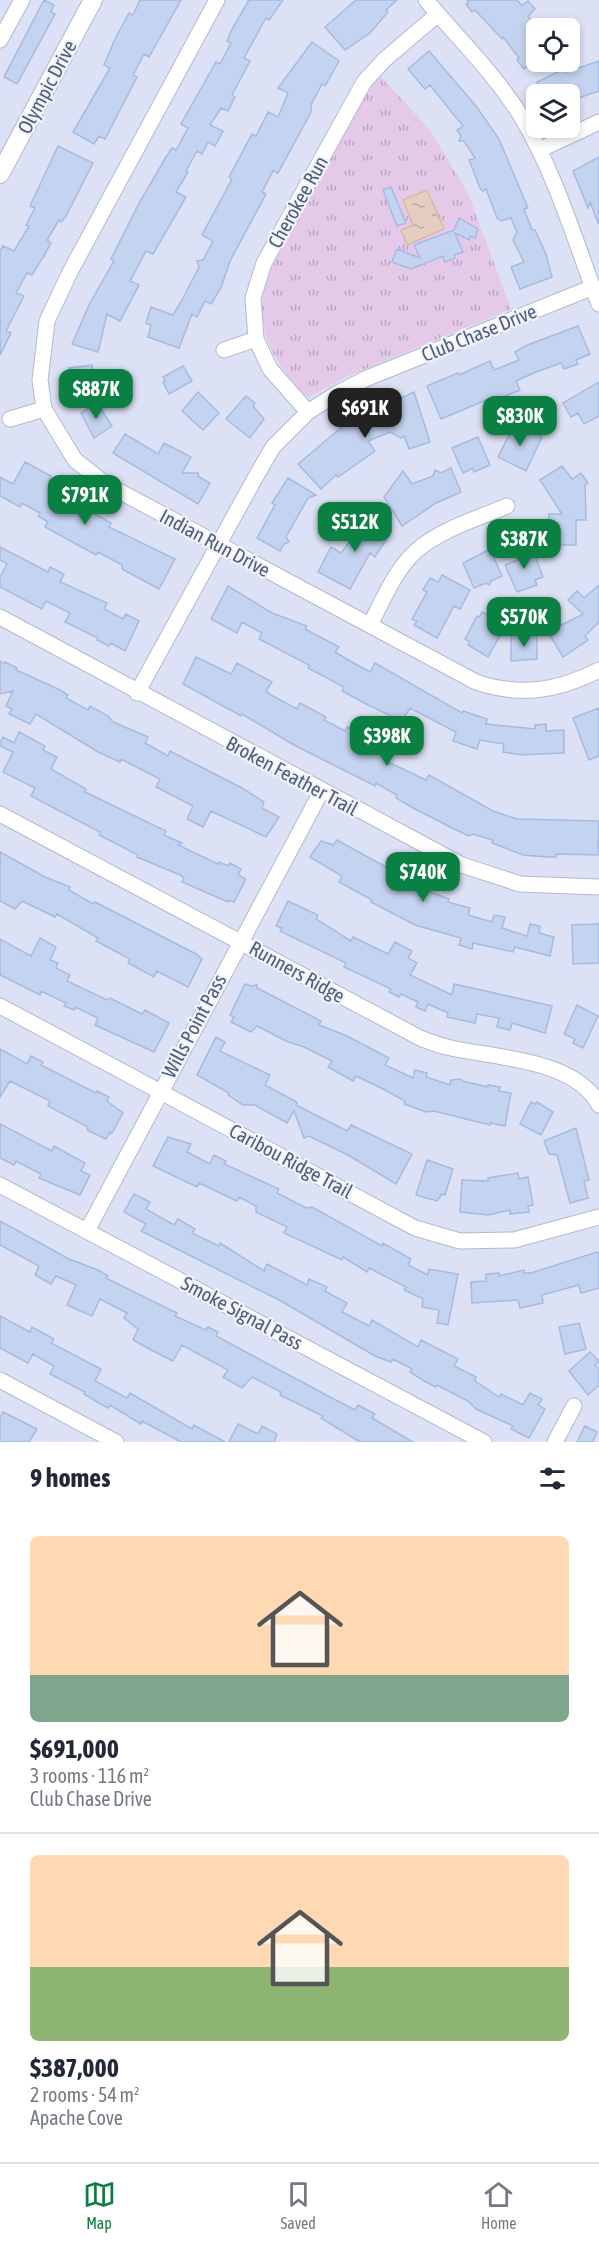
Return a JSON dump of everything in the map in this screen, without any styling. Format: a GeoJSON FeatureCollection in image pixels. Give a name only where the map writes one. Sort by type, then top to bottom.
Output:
{"type":"FeatureCollection","features":[{"type":"Feature","properties":{"kind":"street"},"geometry":{"type":"LineString","coordinates":[[0,40],[22,0]]}},
{"type":"Feature","properties":{"kind":"street","name":"Olympic Drive"},"geometry":{"type":"LineString","coordinates":[[0,174],[93,0]]}},
{"type":"Feature","properties":{"kind":"street","name":"Indian Run Drive"},"geometry":{"type":"LineString","coordinates":[[217,0],[70,272],[47,321],[40,380],[44,409],[75,460],[104,483],[476,682],[511,691],[551,689],[573,683],[599,670]]}},
{"type":"Feature","properties":{"kind":"street"},"geometry":{"type":"LineString","coordinates":[[426,0],[497,83],[519,114],[539,150],[599,304]]}},
{"type":"Feature","properties":{"kind":"street","name":"Cherokee Run"},"geometry":{"type":"LineString","coordinates":[[308,412],[270,369],[256,339],[253,298],[264,263],[359,92],[384,60],[438,14]]}},
{"type":"Feature","properties":{"kind":"street"},"geometry":{"type":"LineString","coordinates":[[539,150],[599,122]]}},
{"type":"Feature","properties":{"kind":"street","name":"Club Chase Drive"},"geometry":{"type":"LineString","coordinates":[[137,693],[273,447],[308,412],[365,379],[593,287]]}},
{"type":"Feature","properties":{"kind":"street"},"geometry":{"type":"LineString","coordinates":[[224,350],[256,339]]}},
{"type":"Feature","properties":{"kind":"street"},"geometry":{"type":"LineString","coordinates":[[10,419],[44,409]]}},
{"type":"Feature","properties":{"kind":"street"},"geometry":{"type":"LineString","coordinates":[[370,626],[397,574],[415,552],[433,538],[507,506]]}},
{"type":"Feature","properties":{"kind":"street","name":"Broken Feather Trail"},"geometry":{"type":"LineString","coordinates":[[0,617],[321,792],[462,865],[494,877],[553,887],[599,887]]}},
{"type":"Feature","properties":{"kind":"street","name":"Wills Point Pass"},"geometry":{"type":"LineString","coordinates":[[87,1231],[160,1090],[321,792]]}},
{"type":"Feature","properties":{"kind":"street","name":"Runners Ridge"},"geometry":{"type":"LineString","coordinates":[[0,814],[420,1038],[450,1048],[547,1067],[572,1079],[599,1105]]}},
{"type":"Feature","properties":{"kind":"street","name":"Caribou Ridge Trail"},"geometry":{"type":"LineString","coordinates":[[0,1006],[415,1228],[460,1241],[514,1240],[599,1217]]}},
{"type":"Feature","properties":{"kind":"street","name":"Smoke Signal Pass"},"geometry":{"type":"LineString","coordinates":[[0,1185],[484,1442]]}},
{"type":"Feature","properties":{"kind":"street"},"geometry":{"type":"LineString","coordinates":[[0,1380],[116,1442]]}},
{"type":"Feature","properties":{"kind":"street"},"geometry":{"type":"LineString","coordinates":[[555,1442],[574,1406]]}},
{"type":"Feature","properties":{"kind":"shaded area"},"geometry":{"type":"Polygon","coordinates":[[[0,0],[599,0],[599,1442],[0,1442],[0,0]]]}},
{"type":"Feature","properties":{"kind":"green space"},"geometry":{"type":"Polygon","coordinates":[[[380,76],[430,130],[468,193],[511,309],[348,376],[309,397],[301,391],[280,365],[268,341],[262,316],[264,289],[268,275],[360,103],[380,76]]]}},
{"type":"Feature","properties":{"kind":"water"},"geometry":{"type":"Polygon","coordinates":[[[427,190],[444,229],[407,245],[401,230],[413,225],[403,200],[427,190]]]}},
{"type":"Feature","properties":{"kind":"building"},"geometry":{"type":"Polygon","coordinates":[[[44,0],[54,5],[51,12],[55,14],[17,84],[4,77],[44,0]]]}},
{"type":"Feature","properties":{"kind":"building"},"geometry":{"type":"Polygon","coordinates":[[[140,0],[181,0],[149,57],[144,54],[133,75],[137,77],[105,139],[99,136],[94,144],[73,132],[110,68],[104,65],[115,39],[129,13],[133,15],[140,0]]]}},
{"type":"Feature","properties":{"kind":"building"},"geometry":{"type":"Polygon","coordinates":[[[249,0],[283,0],[269,20],[266,18],[244,58],[250,61],[232,95],[235,97],[228,111],[221,108],[210,125],[223,131],[215,146],[208,142],[202,154],[197,151],[186,171],[188,172],[176,192],[186,197],[153,254],[146,251],[130,281],[139,285],[120,321],[107,314],[98,352],[72,344],[90,303],[114,261],[111,259],[138,205],[166,157],[172,148],[176,150],[188,128],[181,124],[216,62],[220,64],[231,43],[227,41],[231,31],[249,0]]]}},
{"type":"Feature","properties":{"kind":"building"},"geometry":{"type":"Polygon","coordinates":[[[356,0],[397,0],[386,10],[388,12],[370,33],[345,50],[325,27],[356,0]]]}},
{"type":"Feature","properties":{"kind":"building"},"geometry":{"type":"Polygon","coordinates":[[[467,0],[517,0],[522,6],[528,1],[535,9],[528,16],[530,18],[526,18],[526,67],[524,69],[517,60],[519,58],[503,37],[502,39],[475,10],[472,12],[466,4],[469,2],[467,0]]]}},
{"type":"Feature","properties":{"kind":"building"},"geometry":{"type":"Polygon","coordinates":[[[312,42],[339,61],[325,86],[322,84],[311,105],[311,112],[278,173],[273,171],[262,192],[266,194],[230,261],[221,288],[211,304],[205,301],[197,317],[192,314],[179,348],[148,337],[151,325],[146,323],[151,307],[173,315],[199,267],[197,261],[203,260],[213,241],[202,235],[232,179],[229,177],[252,134],[256,136],[268,112],[278,117],[288,93],[278,88],[312,42]]]}},
{"type":"Feature","properties":{"kind":"building"},"geometry":{"type":"Polygon","coordinates":[[[429,51],[476,106],[499,139],[528,208],[524,209],[532,230],[535,230],[546,254],[552,277],[520,289],[511,267],[524,262],[513,240],[517,232],[511,218],[501,221],[497,218],[486,189],[483,191],[480,188],[469,160],[475,158],[464,141],[459,141],[461,136],[457,130],[463,126],[430,85],[425,89],[408,69],[429,51]]]}},
{"type":"Feature","properties":{"kind":"building"},"geometry":{"type":"Polygon","coordinates":[[[599,61],[599,91],[580,98],[580,84],[538,84],[537,82],[558,72],[580,72],[580,67],[599,61]]]}},
{"type":"Feature","properties":{"kind":"building"},"geometry":{"type":"Polygon","coordinates":[[[58,146],[93,163],[66,216],[61,222],[59,220],[47,240],[51,243],[45,254],[32,275],[27,273],[16,293],[24,296],[6,331],[11,333],[0,355],[0,251],[3,246],[14,251],[29,226],[26,225],[35,208],[30,206],[58,146]]]}},
{"type":"Feature","properties":{"kind":"building"},"geometry":{"type":"Polygon","coordinates":[[[599,157],[598,223],[590,202],[588,208],[573,171],[599,157]]]}},
{"type":"Feature","properties":{"kind":"building"},"geometry":{"type":"Polygon","coordinates":[[[391,187],[406,223],[397,226],[383,190],[391,187]]]}},
{"type":"Feature","properties":{"kind":"building"},"geometry":{"type":"Polygon","coordinates":[[[459,218],[478,229],[475,238],[470,236],[469,240],[455,233],[463,252],[454,255],[455,258],[445,262],[443,256],[411,269],[392,262],[397,249],[420,258],[414,245],[454,230],[459,218]]]}},
{"type":"Feature","properties":{"kind":"building"},"geometry":{"type":"Polygon","coordinates":[[[578,326],[590,354],[576,360],[578,364],[564,369],[561,363],[536,372],[516,381],[520,390],[493,401],[491,398],[441,419],[427,386],[490,361],[494,370],[519,360],[515,352],[525,346],[578,326]]]}},
{"type":"Feature","properties":{"kind":"building"},"geometry":{"type":"Polygon","coordinates":[[[92,365],[95,390],[73,393],[69,368],[92,365]]]}},
{"type":"Feature","properties":{"kind":"building"},"geometry":{"type":"Polygon","coordinates":[[[183,366],[192,381],[169,394],[163,377],[183,366]]]}},
{"type":"Feature","properties":{"kind":"building"},"geometry":{"type":"Polygon","coordinates":[[[599,382],[599,416],[584,424],[578,413],[571,417],[563,403],[599,382]]]}},
{"type":"Feature","properties":{"kind":"building"},"geometry":{"type":"Polygon","coordinates":[[[198,392],[219,413],[203,430],[182,411],[198,392]]]}},
{"type":"Feature","properties":{"kind":"building"},"geometry":{"type":"Polygon","coordinates":[[[414,392],[430,442],[409,449],[404,436],[401,438],[390,432],[368,441],[375,451],[338,477],[336,475],[321,489],[298,464],[354,417],[356,419],[414,392]]]}},
{"type":"Feature","properties":{"kind":"building"},"geometry":{"type":"Polygon","coordinates":[[[246,396],[255,403],[253,406],[264,419],[250,438],[226,419],[246,396]]]}},
{"type":"Feature","properties":{"kind":"building"},"geometry":{"type":"Polygon","coordinates":[[[97,403],[112,426],[94,438],[81,413],[97,403]]]}},
{"type":"Feature","properties":{"kind":"building"},"geometry":{"type":"Polygon","coordinates":[[[520,422],[542,437],[526,471],[498,457],[513,427],[516,429],[520,422]]]}},
{"type":"Feature","properties":{"kind":"building"},"geometry":{"type":"Polygon","coordinates":[[[125,434],[158,454],[164,443],[191,457],[182,473],[198,473],[199,477],[210,483],[198,504],[113,453],[125,434]]]}},
{"type":"Feature","properties":{"kind":"building"},"geometry":{"type":"Polygon","coordinates":[[[478,437],[490,465],[474,472],[473,468],[463,473],[452,448],[478,437]]]}},
{"type":"Feature","properties":{"kind":"building"},"geometry":{"type":"Polygon","coordinates":[[[25,462],[51,476],[48,482],[66,492],[65,495],[80,503],[79,505],[111,523],[109,527],[175,559],[159,589],[122,569],[122,565],[98,552],[96,555],[45,527],[48,522],[38,516],[40,513],[22,503],[20,507],[0,496],[0,477],[13,484],[25,462]]]}},
{"type":"Feature","properties":{"kind":"building"},"geometry":{"type":"Polygon","coordinates":[[[562,466],[572,479],[581,473],[588,483],[585,485],[586,520],[576,520],[576,545],[547,545],[549,514],[562,514],[540,480],[562,466]]]}},
{"type":"Feature","properties":{"kind":"building"},"geometry":{"type":"Polygon","coordinates":[[[451,468],[461,492],[436,503],[402,526],[384,497],[403,471],[412,484],[433,476],[435,470],[441,473],[451,468]]]}},
{"type":"Feature","properties":{"kind":"building"},"geometry":{"type":"Polygon","coordinates":[[[288,478],[316,495],[308,498],[286,537],[289,542],[284,544],[280,551],[257,538],[275,505],[272,503],[288,478]]]}},
{"type":"Feature","properties":{"kind":"building"},"geometry":{"type":"Polygon","coordinates":[[[370,516],[391,532],[375,557],[370,553],[350,589],[318,572],[331,547],[341,553],[358,531],[352,527],[360,517],[365,522],[370,516]]]}},
{"type":"Feature","properties":{"kind":"building"},"geometry":{"type":"Polygon","coordinates":[[[531,545],[543,577],[535,580],[537,585],[517,592],[505,565],[517,560],[514,553],[531,545]]]}},
{"type":"Feature","properties":{"kind":"building"},"geometry":{"type":"Polygon","coordinates":[[[0,547],[48,572],[50,567],[64,574],[60,582],[107,603],[104,609],[123,619],[126,614],[139,621],[125,651],[111,643],[109,646],[65,622],[70,613],[46,601],[42,609],[0,587],[0,577],[7,564],[0,560],[0,547]]]}},
{"type":"Feature","properties":{"kind":"building"},"geometry":{"type":"Polygon","coordinates":[[[490,549],[502,576],[491,581],[489,585],[486,583],[474,588],[463,563],[490,549]]]}},
{"type":"Feature","properties":{"kind":"building"},"geometry":{"type":"Polygon","coordinates":[[[442,575],[470,590],[460,609],[454,606],[437,638],[414,625],[417,621],[412,619],[427,592],[423,590],[430,578],[438,582],[442,575]]]}},
{"type":"Feature","properties":{"kind":"building"},"geometry":{"type":"Polygon","coordinates":[[[599,585],[599,622],[585,636],[588,640],[563,657],[548,632],[583,614],[568,600],[577,591],[584,598],[599,585]]]}},
{"type":"Feature","properties":{"kind":"building"},"geometry":{"type":"Polygon","coordinates":[[[228,586],[272,613],[307,626],[305,629],[339,647],[335,652],[370,672],[375,663],[462,713],[463,711],[487,719],[486,724],[535,729],[535,725],[546,724],[546,731],[564,730],[564,753],[522,755],[503,752],[504,744],[480,740],[477,749],[453,741],[456,732],[410,708],[402,721],[368,705],[342,691],[344,687],[308,668],[309,665],[259,639],[262,633],[242,622],[237,633],[211,619],[228,586]]]}},
{"type":"Feature","properties":{"kind":"building"},"geometry":{"type":"Polygon","coordinates":[[[482,612],[492,617],[490,621],[504,628],[488,657],[468,645],[470,642],[465,639],[477,616],[479,617],[482,612]]]}},
{"type":"Feature","properties":{"kind":"building"},"geometry":{"type":"Polygon","coordinates":[[[511,634],[537,636],[537,659],[511,661],[511,634]]]}},
{"type":"Feature","properties":{"kind":"building"},"geometry":{"type":"Polygon","coordinates":[[[196,657],[231,674],[237,663],[272,682],[266,691],[271,695],[297,709],[300,703],[326,717],[324,720],[345,731],[347,727],[393,752],[388,762],[426,780],[429,775],[493,811],[517,819],[599,821],[598,855],[556,854],[556,857],[547,857],[523,855],[492,843],[493,840],[473,834],[469,836],[456,830],[396,798],[397,795],[376,783],[375,786],[294,745],[242,714],[241,716],[183,684],[196,657]]]}},
{"type":"Feature","properties":{"kind":"building"},"geometry":{"type":"Polygon","coordinates":[[[0,661],[58,689],[68,695],[66,698],[88,710],[90,706],[108,716],[113,722],[148,737],[145,743],[168,756],[170,751],[242,788],[264,802],[262,808],[279,817],[266,837],[211,811],[203,827],[187,819],[193,806],[156,787],[160,779],[121,759],[120,762],[98,752],[36,714],[30,724],[9,714],[12,709],[6,706],[13,691],[0,694],[0,661]]]}},
{"type":"Feature","properties":{"kind":"building"},"geometry":{"type":"Polygon","coordinates":[[[599,708],[599,756],[589,760],[573,718],[599,708]]]}},
{"type":"Feature","properties":{"kind":"building"},"geometry":{"type":"Polygon","coordinates":[[[19,732],[45,746],[43,750],[57,757],[51,769],[86,789],[85,792],[166,831],[164,835],[182,843],[178,845],[218,864],[219,862],[228,866],[230,863],[241,869],[238,875],[246,879],[234,902],[229,900],[228,902],[182,882],[184,878],[180,875],[137,857],[138,855],[99,835],[100,832],[31,796],[35,788],[3,772],[13,752],[0,746],[0,743],[3,737],[14,743],[19,732]]]}},
{"type":"Feature","properties":{"kind":"building"},"geometry":{"type":"Polygon","coordinates":[[[337,840],[415,883],[414,886],[449,899],[448,902],[470,908],[468,915],[492,922],[494,915],[505,917],[502,928],[527,936],[530,924],[540,926],[539,933],[554,937],[550,956],[515,947],[513,952],[473,943],[472,949],[459,945],[461,938],[415,925],[371,902],[372,900],[339,882],[342,876],[310,857],[321,841],[333,845],[337,840]]]}},
{"type":"Feature","properties":{"kind":"building"},"geometry":{"type":"Polygon","coordinates":[[[0,852],[45,877],[70,887],[69,890],[93,904],[95,902],[196,954],[202,959],[188,987],[157,971],[154,977],[128,963],[130,959],[96,941],[98,938],[57,914],[55,917],[22,901],[15,909],[0,901],[0,852]]]}},
{"type":"Feature","properties":{"kind":"building"},"geometry":{"type":"Polygon","coordinates":[[[288,901],[318,915],[316,919],[351,941],[353,937],[388,954],[395,942],[412,951],[408,958],[417,963],[410,975],[452,995],[454,984],[552,1006],[545,1033],[512,1023],[510,1030],[497,1027],[499,1018],[477,1014],[475,1023],[447,1017],[448,1013],[428,1004],[425,1011],[416,1007],[418,1002],[401,994],[399,997],[389,992],[391,989],[344,967],[346,963],[280,931],[282,928],[276,926],[288,901]]]}},
{"type":"Feature","properties":{"kind":"building"},"geometry":{"type":"Polygon","coordinates":[[[599,924],[599,963],[573,964],[572,925],[599,924]]]}},
{"type":"Feature","properties":{"kind":"building"},"geometry":{"type":"Polygon","coordinates":[[[40,938],[56,947],[50,960],[58,963],[56,968],[70,975],[67,981],[142,1014],[145,1010],[169,1023],[154,1052],[95,1025],[98,1018],[75,1007],[74,1010],[64,1006],[66,1003],[41,991],[40,995],[0,975],[0,939],[31,956],[40,938]]]}},
{"type":"Feature","properties":{"kind":"building"},"geometry":{"type":"Polygon","coordinates":[[[245,984],[257,985],[257,988],[321,1021],[319,1025],[345,1035],[389,1058],[385,1065],[413,1078],[415,1070],[427,1073],[426,1077],[450,1085],[451,1080],[461,1079],[488,1087],[488,1085],[500,1087],[499,1091],[511,1093],[505,1126],[490,1123],[490,1125],[434,1111],[426,1112],[404,1104],[405,1101],[383,1089],[356,1076],[353,1081],[328,1067],[332,1061],[304,1047],[286,1041],[257,1026],[251,1032],[231,1022],[234,1017],[230,1015],[245,984]]]}},
{"type":"Feature","properties":{"kind":"building"},"geometry":{"type":"Polygon","coordinates":[[[577,1005],[598,1016],[583,1048],[573,1043],[575,1039],[564,1034],[577,1005]]]}},
{"type":"Feature","properties":{"kind":"building"},"geometry":{"type":"Polygon","coordinates":[[[216,1037],[225,1042],[220,1051],[270,1075],[265,1085],[297,1102],[296,1105],[347,1131],[351,1125],[412,1154],[396,1184],[348,1155],[309,1136],[304,1138],[294,1111],[287,1123],[255,1105],[243,1105],[228,1095],[229,1093],[197,1075],[216,1037]]]}},
{"type":"Feature","properties":{"kind":"building"},"geometry":{"type":"Polygon","coordinates":[[[0,1049],[27,1064],[31,1056],[43,1062],[41,1065],[96,1093],[97,1091],[109,1097],[107,1101],[123,1113],[112,1133],[110,1132],[106,1139],[87,1130],[88,1127],[48,1106],[50,1101],[10,1081],[0,1097],[0,1049]]]}},
{"type":"Feature","properties":{"kind":"building"},"geometry":{"type":"Polygon","coordinates":[[[531,1102],[535,1104],[537,1102],[553,1112],[541,1135],[520,1124],[531,1102]]]}},
{"type":"Feature","properties":{"kind":"building"},"geometry":{"type":"Polygon","coordinates":[[[0,1124],[52,1151],[54,1146],[85,1163],[81,1171],[90,1175],[80,1195],[39,1178],[41,1174],[16,1161],[14,1165],[0,1158],[0,1124]]]}},
{"type":"Feature","properties":{"kind":"building"},"geometry":{"type":"Polygon","coordinates":[[[576,1128],[589,1180],[584,1181],[588,1198],[570,1203],[557,1155],[549,1154],[544,1141],[576,1128]]]}},
{"type":"Feature","properties":{"kind":"building"},"geometry":{"type":"Polygon","coordinates":[[[168,1137],[191,1144],[187,1152],[210,1164],[214,1155],[226,1161],[224,1164],[279,1189],[277,1193],[306,1208],[312,1207],[382,1246],[383,1243],[411,1259],[408,1265],[428,1275],[429,1269],[458,1274],[448,1325],[437,1323],[439,1310],[422,1307],[423,1299],[404,1290],[406,1287],[369,1268],[367,1272],[343,1257],[342,1260],[284,1233],[287,1227],[256,1212],[256,1206],[239,1197],[237,1201],[199,1183],[197,1187],[153,1166],[168,1137]]]}},
{"type":"Feature","properties":{"kind":"building"},"geometry":{"type":"Polygon","coordinates":[[[427,1160],[453,1169],[445,1195],[442,1194],[437,1201],[416,1195],[427,1160]]]}},
{"type":"Feature","properties":{"kind":"building"},"geometry":{"type":"Polygon","coordinates":[[[518,1173],[519,1179],[528,1177],[533,1205],[528,1206],[529,1212],[510,1214],[510,1210],[488,1215],[460,1212],[462,1180],[488,1181],[488,1178],[518,1173]]]}},
{"type":"Feature","properties":{"kind":"building"},"geometry":{"type":"Polygon","coordinates":[[[134,1194],[150,1202],[146,1209],[174,1225],[178,1219],[195,1229],[192,1233],[219,1246],[220,1243],[264,1271],[267,1264],[307,1285],[309,1279],[327,1287],[325,1291],[347,1303],[342,1312],[369,1326],[372,1320],[418,1347],[421,1340],[458,1359],[454,1366],[476,1377],[475,1381],[499,1397],[501,1394],[523,1405],[530,1393],[542,1399],[538,1405],[545,1409],[529,1438],[511,1429],[513,1426],[476,1409],[468,1401],[424,1381],[410,1372],[412,1369],[393,1359],[391,1362],[375,1356],[281,1301],[141,1231],[146,1224],[124,1212],[134,1194]]]}},
{"type":"Feature","properties":{"kind":"building"},"geometry":{"type":"Polygon","coordinates":[[[0,1221],[69,1259],[98,1270],[108,1276],[106,1278],[177,1313],[175,1316],[206,1330],[208,1327],[218,1332],[216,1336],[355,1410],[358,1405],[375,1414],[372,1418],[413,1442],[360,1442],[321,1418],[323,1416],[280,1395],[281,1392],[252,1377],[242,1388],[223,1377],[228,1370],[182,1345],[173,1361],[151,1350],[133,1340],[138,1329],[124,1318],[127,1313],[100,1299],[92,1316],[67,1305],[76,1285],[56,1276],[51,1284],[35,1275],[39,1266],[0,1245],[0,1221]]]}},
{"type":"Feature","properties":{"kind":"building"},"geometry":{"type":"Polygon","coordinates":[[[597,1252],[599,1254],[599,1288],[581,1293],[579,1285],[542,1295],[543,1303],[520,1308],[518,1300],[472,1303],[471,1282],[486,1281],[486,1274],[499,1273],[499,1276],[524,1270],[524,1273],[531,1273],[597,1252]]]}},
{"type":"Feature","properties":{"kind":"building"},"geometry":{"type":"Polygon","coordinates":[[[0,1316],[30,1332],[32,1327],[54,1339],[51,1343],[101,1369],[95,1381],[127,1398],[130,1393],[192,1429],[194,1425],[225,1442],[181,1442],[142,1421],[141,1424],[110,1405],[108,1408],[97,1402],[84,1394],[85,1392],[50,1374],[54,1366],[33,1354],[28,1363],[0,1348],[0,1316]]]}},
{"type":"Feature","properties":{"kind":"building"},"geometry":{"type":"Polygon","coordinates":[[[579,1323],[586,1349],[565,1354],[559,1327],[579,1323]]]}},
{"type":"Feature","properties":{"kind":"building"},"geometry":{"type":"Polygon","coordinates":[[[590,1352],[599,1361],[595,1365],[599,1370],[599,1385],[588,1395],[569,1371],[590,1352]]]}},
{"type":"Feature","properties":{"kind":"building"},"geometry":{"type":"Polygon","coordinates":[[[3,1412],[37,1429],[29,1442],[0,1442],[0,1418],[3,1412]]]}},
{"type":"Feature","properties":{"kind":"building"},"geometry":{"type":"Polygon","coordinates":[[[238,1424],[258,1434],[262,1426],[277,1434],[274,1442],[229,1442],[238,1424]]]}},
{"type":"Feature","properties":{"kind":"building"},"geometry":{"type":"Polygon","coordinates":[[[585,1426],[597,1432],[593,1442],[577,1442],[585,1426]]]}}]}
